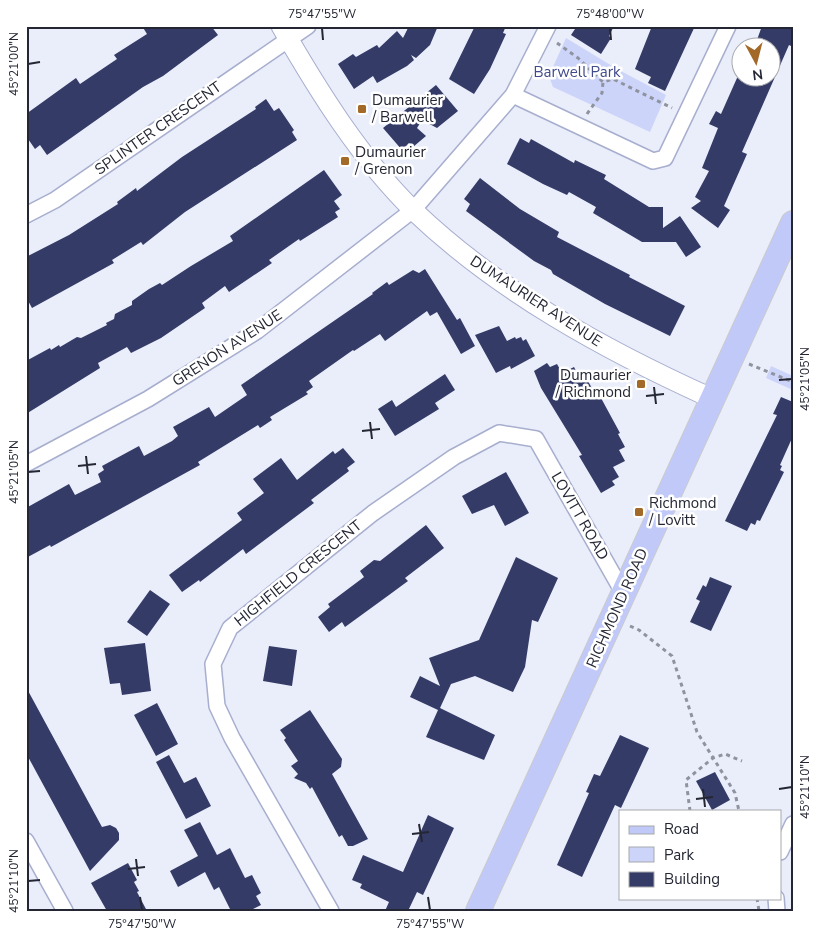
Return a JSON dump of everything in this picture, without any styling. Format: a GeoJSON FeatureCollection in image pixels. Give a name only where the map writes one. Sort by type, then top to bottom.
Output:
{"type":"FeatureCollection","features":[{"type":"Feature","properties":{"kind":"main road","name":"RICHMOND ROAD"},"geometry":{"type":"LineString","coordinates":[[478,911],[613,619],[711,398],[793,223]]}},
{"type":"Feature","properties":{"kind":"street","name":"SPLINTER CRESCENT"},"geometry":{"type":"LineString","coordinates":[[26,215],[55,200],[285,32],[308,26]]}},
{"type":"Feature","properties":{"kind":"street"},"geometry":{"type":"LineString","coordinates":[[513,95],[653,161],[665,158],[728,26]]}},
{"type":"Feature","properties":{"kind":"street","name":"GRENON AVENUE"},"geometry":{"type":"LineString","coordinates":[[26,464],[148,399],[257,331],[414,210],[513,95],[546,31]]}},
{"type":"Feature","properties":{"kind":"street","name":"DUMAURIER AVENUE"},"geometry":{"type":"LineString","coordinates":[[285,32],[326,101],[373,164],[414,210],[477,266],[629,360],[711,398]]}},
{"type":"Feature","properties":{"kind":"street","name":"HIGHFIELD CRESCENT"},"geometry":{"type":"LineString","coordinates":[[331,911],[232,738],[218,706],[213,664],[230,628],[373,513],[454,457],[498,433],[536,439]]}},
{"type":"Feature","properties":{"kind":"street","name":"LOVITT ROAD"},"geometry":{"type":"LineString","coordinates":[[536,439],[624,594]]}},
{"type":"Feature","properties":{"kind":"street"},"geometry":{"type":"LineString","coordinates":[[782,848],[793,824]]}},
{"type":"Feature","properties":{"kind":"street"},"geometry":{"type":"LineString","coordinates":[[26,841],[65,911]]}},
{"type":"Feature","properties":{"kind":"path"},"geometry":{"type":"LineString","coordinates":[[546,31],[603,82]]}},
{"type":"Feature","properties":{"kind":"path"},"geometry":{"type":"LineString","coordinates":[[603,82],[613,79],[685,116]]}},
{"type":"Feature","properties":{"kind":"path"},"geometry":{"type":"LineString","coordinates":[[579,127],[602,93],[603,82]]}},
{"type":"Feature","properties":{"kind":"path"},"geometry":{"type":"LineString","coordinates":[[731,357],[793,382]]}},
{"type":"Feature","properties":{"kind":"path"},"geometry":{"type":"LineString","coordinates":[[613,619],[639,630],[672,656],[697,732],[735,793],[739,810]]}},
{"type":"Feature","properties":{"kind":"path"},"geometry":{"type":"LineString","coordinates":[[690,810],[686,780],[713,758],[724,754],[742,760]]}},
{"type":"Feature","properties":{"kind":"green space","name":"Barwell Park"},"geometry":{"type":"Polygon","coordinates":[[[566,38],[617,69],[666,95],[650,132],[553,87],[549,76],[566,38]]]}},
{"type":"Feature","properties":{"kind":"green space"},"geometry":{"type":"Polygon","coordinates":[[[771,366],[793,376],[793,390],[766,378],[771,366]]]}},
{"type":"Feature","properties":{"kind":"building"},"geometry":{"type":"Polygon","coordinates":[[[142,26],[211,26],[218,35],[163,76],[143,87],[47,155],[40,145],[35,149],[26,136],[26,114],[76,78],[80,84],[117,59],[114,55],[147,34],[142,26]]]}},
{"type":"Feature","properties":{"kind":"building"},"geometry":{"type":"Polygon","coordinates":[[[409,26],[438,26],[430,45],[416,58],[411,55],[414,60],[407,66],[377,83],[373,76],[354,89],[338,64],[353,54],[356,57],[377,45],[379,48],[397,31],[403,38],[409,26]]]}},
{"type":"Feature","properties":{"kind":"building"},"geometry":{"type":"Polygon","coordinates":[[[475,26],[506,26],[503,33],[506,34],[490,69],[474,94],[449,79],[475,26]]]}},
{"type":"Feature","properties":{"kind":"building"},"geometry":{"type":"Polygon","coordinates":[[[577,26],[614,26],[609,36],[611,38],[601,54],[571,35],[577,26]]]}},
{"type":"Feature","properties":{"kind":"building"},"geometry":{"type":"Polygon","coordinates":[[[652,26],[695,26],[665,91],[648,83],[651,77],[635,69],[652,26]]]}},
{"type":"Feature","properties":{"kind":"building"},"geometry":{"type":"Polygon","coordinates":[[[762,26],[793,26],[793,47],[789,45],[782,61],[782,38],[758,38],[762,26]]]}},
{"type":"Feature","properties":{"kind":"building"},"geometry":{"type":"Polygon","coordinates":[[[436,85],[458,111],[437,128],[422,120],[417,128],[426,136],[413,147],[409,143],[402,150],[383,128],[436,85]]]}},
{"type":"Feature","properties":{"kind":"building"},"geometry":{"type":"Polygon","coordinates":[[[733,88],[770,88],[742,152],[747,154],[724,206],[730,210],[718,228],[691,208],[701,201],[695,197],[709,171],[702,168],[718,128],[709,124],[716,111],[721,114],[733,88]]]}},
{"type":"Feature","properties":{"kind":"building"},"geometry":{"type":"Polygon","coordinates":[[[266,99],[274,111],[279,108],[294,130],[292,132],[297,140],[185,212],[143,245],[141,242],[112,260],[114,263],[32,308],[26,297],[26,257],[69,235],[118,204],[117,202],[136,188],[137,191],[182,157],[256,109],[255,107],[266,99]]]}},
{"type":"Feature","properties":{"kind":"building"},"geometry":{"type":"Polygon","coordinates":[[[520,138],[529,143],[531,139],[574,163],[575,160],[606,175],[604,179],[649,207],[663,207],[663,228],[680,216],[701,247],[686,257],[676,242],[642,242],[593,213],[596,207],[569,192],[567,195],[543,184],[507,164],[520,138]]]}},
{"type":"Feature","properties":{"kind":"building"},"geometry":{"type":"Polygon","coordinates":[[[324,170],[342,195],[334,201],[340,209],[335,212],[338,217],[300,241],[299,239],[269,260],[272,263],[229,292],[225,286],[202,303],[205,308],[161,338],[131,353],[127,347],[98,363],[100,368],[26,414],[26,361],[50,348],[51,350],[59,345],[60,347],[77,337],[81,338],[107,325],[106,323],[114,319],[115,314],[132,305],[132,301],[149,289],[160,283],[162,285],[233,241],[230,236],[324,170]]]}},
{"type":"Feature","properties":{"kind":"building"},"geometry":{"type":"Polygon","coordinates":[[[480,178],[520,209],[559,232],[557,237],[685,306],[670,336],[605,304],[553,274],[551,270],[534,261],[466,211],[470,204],[464,199],[480,178]]]}},
{"type":"Feature","properties":{"kind":"building"},"geometry":{"type":"Polygon","coordinates":[[[425,269],[457,320],[460,318],[475,346],[461,354],[437,312],[430,316],[427,311],[385,341],[380,334],[353,350],[309,381],[313,387],[306,392],[308,394],[270,417],[272,420],[260,428],[258,425],[198,462],[200,465],[51,547],[50,545],[26,558],[26,508],[69,484],[75,495],[101,482],[98,474],[104,470],[102,466],[139,446],[144,456],[172,441],[178,436],[173,427],[209,407],[215,417],[247,395],[241,385],[373,294],[387,282],[389,285],[413,270],[419,273],[425,269]]]}},
{"type":"Feature","properties":{"kind":"building"},"geometry":{"type":"Polygon","coordinates":[[[499,326],[507,341],[515,337],[516,339],[521,337],[523,341],[526,339],[535,356],[511,369],[510,366],[496,373],[475,335],[499,326]]]}},
{"type":"Feature","properties":{"kind":"building"},"geometry":{"type":"Polygon","coordinates":[[[547,363],[550,367],[557,364],[562,373],[574,367],[579,377],[584,374],[598,399],[601,398],[620,433],[618,434],[625,447],[619,450],[625,461],[613,467],[619,477],[612,481],[615,485],[601,493],[579,456],[582,455],[541,388],[534,371],[547,363]]]}},
{"type":"Feature","properties":{"kind":"building"},"geometry":{"type":"Polygon","coordinates":[[[445,374],[455,390],[435,403],[439,409],[395,436],[378,409],[392,400],[396,407],[445,374]]]}},
{"type":"Feature","properties":{"kind":"building"},"geometry":{"type":"Polygon","coordinates":[[[781,397],[793,402],[793,436],[780,465],[782,466],[780,470],[784,472],[760,521],[757,520],[755,525],[751,523],[747,531],[725,521],[777,415],[773,414],[781,397]]]}},
{"type":"Feature","properties":{"kind":"building"},"geometry":{"type":"Polygon","coordinates":[[[343,448],[355,462],[347,468],[349,471],[311,500],[314,503],[246,554],[243,549],[200,582],[199,580],[182,592],[169,575],[242,520],[237,513],[264,493],[253,479],[281,458],[297,480],[333,451],[335,454],[343,448]]]}},
{"type":"Feature","properties":{"kind":"building"},"geometry":{"type":"Polygon","coordinates":[[[506,472],[529,513],[505,526],[494,505],[472,514],[462,496],[506,472]]]}},
{"type":"Feature","properties":{"kind":"building"},"geometry":{"type":"Polygon","coordinates":[[[426,525],[444,548],[405,578],[408,581],[389,595],[345,627],[342,622],[329,632],[318,617],[330,607],[328,604],[364,577],[360,571],[374,560],[380,561],[426,525]]]}},
{"type":"Feature","properties":{"kind":"building"},"geometry":{"type":"Polygon","coordinates":[[[516,557],[558,578],[538,622],[532,620],[525,667],[513,692],[475,676],[451,684],[440,708],[495,735],[484,760],[426,737],[438,710],[410,697],[420,676],[440,686],[429,658],[479,640],[516,557]]]}},
{"type":"Feature","properties":{"kind":"building"},"geometry":{"type":"Polygon","coordinates":[[[710,577],[732,586],[711,631],[690,622],[700,601],[696,599],[703,585],[706,587],[710,577]]]}},
{"type":"Feature","properties":{"kind":"building"},"geometry":{"type":"Polygon","coordinates":[[[150,590],[170,604],[147,636],[127,622],[150,590]]]}},
{"type":"Feature","properties":{"kind":"building"},"geometry":{"type":"Polygon","coordinates":[[[145,643],[151,691],[122,695],[120,683],[110,684],[104,648],[145,643]]]}},
{"type":"Feature","properties":{"kind":"building"},"geometry":{"type":"Polygon","coordinates":[[[269,646],[297,650],[292,686],[263,681],[269,646]]]}},
{"type":"Feature","properties":{"kind":"building"},"geometry":{"type":"Polygon","coordinates":[[[26,687],[102,827],[110,825],[116,828],[119,833],[119,840],[90,871],[26,753],[26,687]]]}},
{"type":"Feature","properties":{"kind":"building"},"geometry":{"type":"Polygon","coordinates":[[[157,703],[178,744],[156,756],[134,715],[157,703]]]}},
{"type":"Feature","properties":{"kind":"building"},"geometry":{"type":"Polygon","coordinates":[[[310,710],[342,759],[341,767],[332,774],[368,839],[353,846],[348,846],[342,835],[339,837],[312,787],[310,789],[306,783],[294,778],[298,774],[291,766],[298,761],[284,740],[286,738],[280,730],[310,710]]]}},
{"type":"Feature","properties":{"kind":"building"},"geometry":{"type":"Polygon","coordinates":[[[620,735],[649,748],[621,808],[615,805],[582,877],[557,865],[589,793],[586,792],[594,774],[600,776],[620,735]]]}},
{"type":"Feature","properties":{"kind":"building"},"geometry":{"type":"Polygon","coordinates":[[[169,755],[184,783],[196,777],[211,806],[186,819],[156,762],[169,755]]]}},
{"type":"Feature","properties":{"kind":"building"},"geometry":{"type":"Polygon","coordinates":[[[715,772],[730,800],[712,810],[696,781],[715,772]]]}},
{"type":"Feature","properties":{"kind":"building"},"geometry":{"type":"Polygon","coordinates":[[[428,815],[454,828],[423,895],[417,892],[408,911],[385,911],[389,902],[360,888],[362,884],[352,880],[363,855],[403,872],[428,815]]]}},
{"type":"Feature","properties":{"kind":"building"},"geometry":{"type":"Polygon","coordinates":[[[200,822],[217,855],[230,848],[245,878],[252,875],[261,893],[256,896],[261,905],[249,911],[231,911],[219,887],[214,890],[205,872],[178,887],[170,871],[198,856],[184,830],[200,822]]]}},
{"type":"Feature","properties":{"kind":"building"},"geometry":{"type":"Polygon","coordinates":[[[128,863],[137,880],[134,882],[139,891],[137,892],[147,911],[107,911],[91,883],[128,863]]]}},
{"type":"Feature","properties":{"kind":"place","name":"Dumaurier / Barwell"},"geometry":{"type":"Point","coordinates":[362,109]}},
{"type":"Feature","properties":{"kind":"place","name":"Dumaurier / Grenon"},"geometry":{"type":"Point","coordinates":[345,161]}},
{"type":"Feature","properties":{"kind":"place","name":"Dumaurier / Richmond"},"geometry":{"type":"Point","coordinates":[641,384]}},
{"type":"Feature","properties":{"kind":"place","name":"Richmond / Lovitt"},"geometry":{"type":"Point","coordinates":[639,512]}}]}
